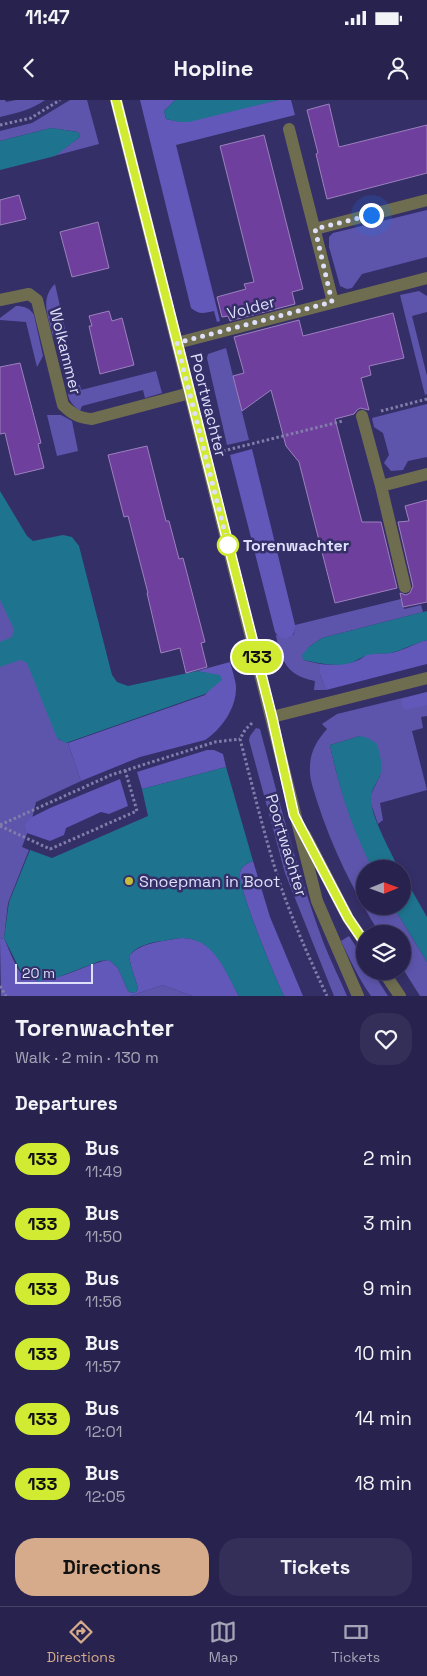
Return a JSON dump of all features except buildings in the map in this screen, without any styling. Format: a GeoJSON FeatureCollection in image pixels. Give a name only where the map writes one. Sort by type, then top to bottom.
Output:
{"type":"FeatureCollection","features":[{"type":"Feature","properties":{"kind":"street","name":"Poortwachter"},"geometry":{"type":"LineString","coordinates":[[116,100],[317,901],[358,996]]}},
{"type":"Feature","properties":{"kind":"street"},"geometry":{"type":"LineString","coordinates":[[289,129],[332,302]]}},
{"type":"Feature","properties":{"kind":"street"},"geometry":{"type":"LineString","coordinates":[[315,229],[427,200]]}},
{"type":"Feature","properties":{"kind":"street","name":"Volder"},"geometry":{"type":"LineString","coordinates":[[177,343],[427,278]]}},
{"type":"Feature","properties":{"kind":"street","name":"Wolkammer"},"geometry":{"type":"LineString","coordinates":[[0,300],[29,294],[37,300],[63,405],[80,418],[92,419],[190,393]]}},
{"type":"Feature","properties":{"kind":"street"},"geometry":{"type":"LineString","coordinates":[[362,416],[405,587]]}},
{"type":"Feature","properties":{"kind":"street"},"geometry":{"type":"LineString","coordinates":[[380,486],[427,474]]}},
{"type":"Feature","properties":{"kind":"street"},"geometry":{"type":"LineString","coordinates":[[272,717],[427,678]]}},
{"type":"Feature","properties":{"kind":"street","name":"Poortwachter"},"geometry":{"type":"LineString","coordinates":[[294,815],[356,930]]}},
{"type":"Feature","properties":{"kind":"street"},"geometry":{"type":"LineString","coordinates":[[390,980],[400,996]]}},
{"type":"Feature","properties":{"kind":"path"},"geometry":{"type":"LineString","coordinates":[[0,125],[31,118],[60,100]]}},
{"type":"Feature","properties":{"kind":"path"},"geometry":{"type":"LineString","coordinates":[[206,456],[427,399]]}},
{"type":"Feature","properties":{"kind":"path"},"geometry":{"type":"LineString","coordinates":[[0,826],[110,775],[214,742],[240,739],[252,723],[272,717]]}},
{"type":"Feature","properties":{"kind":"path","name":"Poortwachter"},"geometry":{"type":"LineString","coordinates":[[240,739],[281,886],[305,949],[327,996]]}},
{"type":"Feature","properties":{"kind":"path"},"geometry":{"type":"LineString","coordinates":[[0,826],[50,849],[137,811],[125,770]]}},
{"type":"Feature","properties":{"kind":"path"},"geometry":{"type":"LineString","coordinates":[[0,986],[6,996]]}},
{"type":"Feature","properties":{"kind":"shaded area"},"geometry":{"type":"Polygon","coordinates":[[[0,100],[5,100],[6,102],[45,100],[29,109],[0,117],[0,100]]]}},
{"type":"Feature","properties":{"kind":"shaded area"},"geometry":{"type":"Polygon","coordinates":[[[70,100],[87,100],[99,144],[54,156],[80,137],[78,132],[51,128],[0,141],[0,131],[32,123],[70,100]]]}},
{"type":"Feature","properties":{"kind":"shaded area"},"geometry":{"type":"Polygon","coordinates":[[[140,100],[175,100],[164,111],[166,119],[181,122],[278,100],[291,100],[295,115],[176,145],[220,321],[217,322],[214,311],[199,313],[191,308],[140,100]]]}},
{"type":"Feature","properties":{"kind":"shaded area"},"geometry":{"type":"Polygon","coordinates":[[[427,210],[427,257],[362,274],[352,288],[347,289],[340,286],[329,247],[329,237],[333,233],[427,210]]]}},
{"type":"Feature","properties":{"kind":"shaded area"},"geometry":{"type":"Polygon","coordinates":[[[55,284],[66,333],[53,336],[46,303],[47,296],[55,284]]]}},
{"type":"Feature","properties":{"kind":"shaded area"},"geometry":{"type":"Polygon","coordinates":[[[419,291],[427,296],[427,312],[412,316],[427,376],[427,394],[425,395],[400,295],[419,291]]]}},
{"type":"Feature","properties":{"kind":"shaded area"},"geometry":{"type":"Polygon","coordinates":[[[16,306],[26,308],[34,315],[43,356],[37,367],[26,322],[0,320],[0,318],[16,306]]]}},
{"type":"Feature","properties":{"kind":"shaded area"},"geometry":{"type":"Polygon","coordinates":[[[226,348],[249,440],[227,445],[207,358],[208,354],[226,348]]]}},
{"type":"Feature","properties":{"kind":"shaded area"},"geometry":{"type":"Polygon","coordinates":[[[156,371],[162,393],[145,398],[143,390],[82,406],[80,411],[72,403],[68,394],[69,387],[75,385],[80,385],[81,390],[156,371]]]}},
{"type":"Feature","properties":{"kind":"shaded area"},"geometry":{"type":"Polygon","coordinates":[[[427,404],[427,457],[408,461],[403,470],[391,471],[384,463],[389,455],[383,433],[374,427],[372,418],[427,404]]]}},
{"type":"Feature","properties":{"kind":"shaded area"},"geometry":{"type":"Polygon","coordinates":[[[47,415],[61,415],[72,421],[78,451],[57,456],[47,415]]]}},
{"type":"Feature","properties":{"kind":"shaded area"},"geometry":{"type":"Polygon","coordinates":[[[252,449],[295,625],[295,630],[291,637],[285,639],[275,632],[230,455],[252,449]]]}},
{"type":"Feature","properties":{"kind":"shaded area"},"geometry":{"type":"Polygon","coordinates":[[[0,549],[58,739],[68,743],[81,781],[36,802],[22,847],[29,850],[8,903],[4,938],[0,939],[0,549]]]}},
{"type":"Feature","properties":{"kind":"shaded area"},"geometry":{"type":"Polygon","coordinates":[[[401,599],[404,609],[421,605],[423,612],[322,638],[309,647],[303,660],[320,664],[320,674],[326,690],[314,690],[315,681],[290,670],[282,657],[275,632],[276,635],[289,638],[294,634],[295,625],[401,599]]]}},
{"type":"Feature","properties":{"kind":"shaded area"},"geometry":{"type":"Polygon","coordinates":[[[427,640],[427,664],[326,690],[320,674],[320,664],[334,665],[357,661],[369,654],[395,652],[427,640]]]}},
{"type":"Feature","properties":{"kind":"shaded area"},"geometry":{"type":"Polygon","coordinates":[[[230,662],[236,686],[234,702],[223,724],[205,740],[140,757],[81,781],[68,743],[205,695],[220,676],[197,671],[230,662]]]}},
{"type":"Feature","properties":{"kind":"shaded area"},"geometry":{"type":"Polygon","coordinates":[[[427,692],[427,716],[421,717],[423,728],[412,731],[427,790],[380,803],[383,820],[378,824],[370,796],[380,776],[381,760],[360,736],[330,745],[347,809],[369,860],[356,860],[356,892],[344,869],[323,818],[312,784],[310,771],[313,751],[327,729],[322,724],[337,714],[427,692]]]}},
{"type":"Feature","properties":{"kind":"shaded area"},"geometry":{"type":"Polygon","coordinates":[[[427,692],[427,705],[405,710],[402,706],[402,699],[427,692]]]}},
{"type":"Feature","properties":{"kind":"shaded area"},"geometry":{"type":"Polygon","coordinates":[[[256,728],[260,729],[289,837],[315,918],[347,996],[334,996],[285,873],[249,740],[256,728]]]}},
{"type":"Feature","properties":{"kind":"shaded area"},"geometry":{"type":"Polygon","coordinates":[[[207,750],[214,750],[223,754],[226,767],[142,789],[137,772],[207,750]]]}},
{"type":"Feature","properties":{"kind":"shaded area"},"geometry":{"type":"Polygon","coordinates":[[[120,779],[128,806],[109,814],[101,812],[66,828],[64,835],[50,841],[27,833],[25,825],[30,818],[120,779]]]}},
{"type":"Feature","properties":{"kind":"shaded area"},"geometry":{"type":"Polygon","coordinates":[[[253,861],[270,917],[303,996],[284,996],[258,933],[244,895],[240,873],[246,864],[253,861]]]}},
{"type":"Feature","properties":{"kind":"shaded area"},"geometry":{"type":"Polygon","coordinates":[[[369,915],[398,915],[405,925],[375,925],[369,915]]]}},
{"type":"Feature","properties":{"kind":"shaded area"},"geometry":{"type":"Polygon","coordinates":[[[349,936],[356,946],[356,971],[355,969],[341,941],[349,936]]]}},
{"type":"Feature","properties":{"kind":"shaded area"},"geometry":{"type":"Polygon","coordinates":[[[411,936],[427,962],[427,996],[420,996],[410,980],[411,936]]]}},
{"type":"Feature","properties":{"kind":"shaded area"},"geometry":{"type":"Polygon","coordinates":[[[4,938],[19,970],[30,978],[41,980],[52,978],[109,960],[118,968],[128,991],[132,993],[136,992],[138,988],[129,956],[132,953],[144,946],[158,942],[180,938],[194,940],[212,950],[224,967],[239,996],[192,996],[163,985],[130,996],[1,996],[0,939],[4,938]]]}},
{"type":"Feature","properties":{"kind":"shaded area"},"geometry":{"type":"Polygon","coordinates":[[[361,980],[378,980],[388,996],[371,996],[361,980]]]}},
{"type":"Feature","properties":{"kind":"shaded area"},"geometry":{"type":"Polygon","coordinates":[[[163,985],[192,996],[130,996],[163,985]]]}},
{"type":"Feature","properties":{"kind":"water"},"geometry":{"type":"Polygon","coordinates":[[[175,100],[278,100],[189,122],[180,122],[166,119],[164,111],[175,100]]]}},
{"type":"Feature","properties":{"kind":"water"},"geometry":{"type":"Polygon","coordinates":[[[51,128],[78,132],[80,137],[55,156],[0,170],[0,141],[51,128]]]}},
{"type":"Feature","properties":{"kind":"water"},"geometry":{"type":"Polygon","coordinates":[[[0,491],[27,536],[33,541],[63,535],[72,537],[79,546],[112,675],[117,682],[128,686],[197,671],[220,675],[222,680],[205,694],[66,743],[57,738],[27,663],[20,660],[0,667],[0,642],[12,637],[14,629],[0,600],[0,491]]]}},
{"type":"Feature","properties":{"kind":"water"},"geometry":{"type":"Polygon","coordinates":[[[427,611],[427,640],[390,653],[367,655],[341,665],[303,660],[302,655],[309,647],[322,638],[427,611]]]}},
{"type":"Feature","properties":{"kind":"water"},"geometry":{"type":"Polygon","coordinates":[[[360,736],[368,738],[377,744],[381,770],[373,789],[371,803],[377,822],[394,860],[369,860],[342,793],[330,745],[360,736]]]}},
{"type":"Feature","properties":{"kind":"water"},"geometry":{"type":"Polygon","coordinates":[[[226,767],[253,861],[241,869],[244,895],[284,996],[239,996],[224,967],[211,950],[194,940],[183,938],[140,947],[129,956],[138,988],[136,992],[132,993],[128,991],[118,968],[109,960],[100,961],[56,978],[37,981],[21,972],[4,938],[9,902],[30,850],[52,858],[148,816],[142,789],[226,767]]]}},
{"type":"Feature","properties":{"kind":"water"},"geometry":{"type":"Polygon","coordinates":[[[411,889],[427,917],[427,962],[411,936],[411,925],[405,925],[398,915],[411,915],[411,889]]]}},
{"type":"Feature","properties":{"kind":"bus line","name":"133"},"geometry":{"type":"LineString","coordinates":[[116,100],[272,717],[294,815],[356,930]]}},
{"type":"Feature","properties":{"kind":"place","name":"Torenwachter"},"geometry":{"type":"Point","coordinates":[228,545]}},
{"type":"Feature","properties":{"kind":"place","name":"Snoepman in Boot"},"geometry":{"type":"Point","coordinates":[129,881]}},
{"type":"Feature","properties":{"kind":"route"},"geometry":{"type":"LineString","coordinates":[[228,545],[229,549],[177,343],[332,302],[315,229],[371,215]]}}]}
